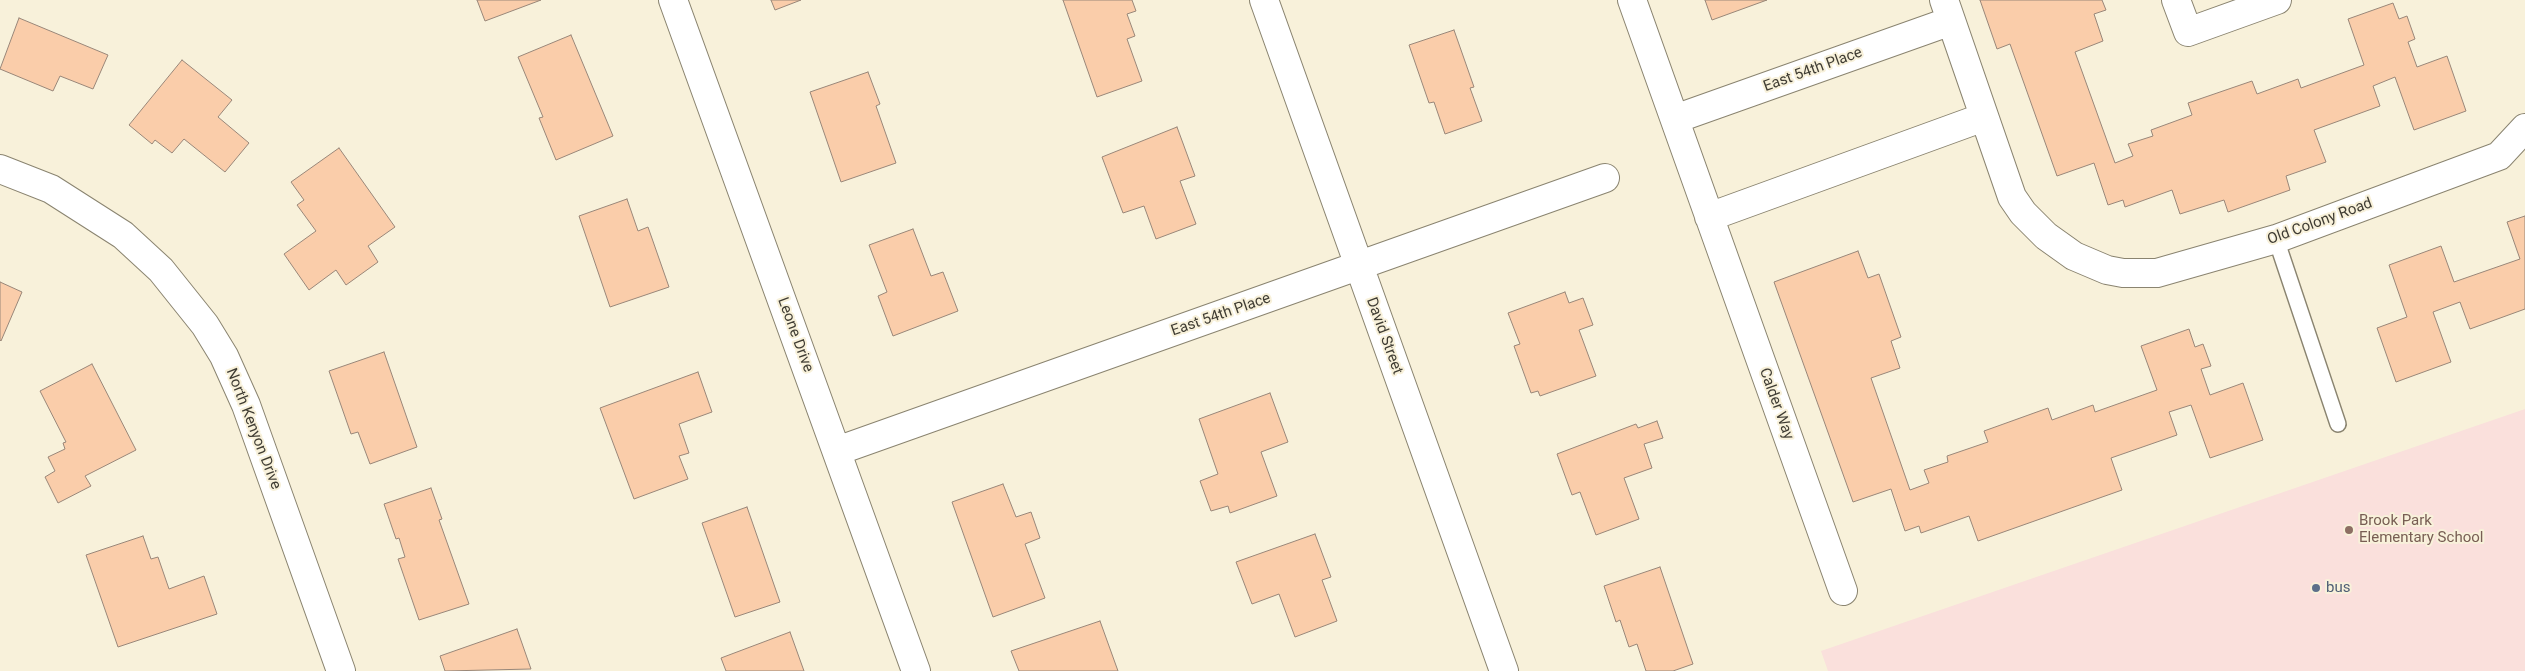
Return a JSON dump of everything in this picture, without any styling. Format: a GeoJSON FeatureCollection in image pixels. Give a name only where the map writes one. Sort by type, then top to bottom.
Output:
{"type":"FeatureCollection","features":[{"type":"Feature","properties":{"kind":"street","name":"Leone Drive"},"geometry":{"type":"LineString","coordinates":[[673,0],[916,671]]}},
{"type":"Feature","properties":{"kind":"street","name":"David Street"},"geometry":{"type":"LineString","coordinates":[[1264,0],[1504,671]]}},
{"type":"Feature","properties":{"kind":"street","name":"Calder Way"},"geometry":{"type":"LineString","coordinates":[[1632,0],[1843,590]]}},
{"type":"Feature","properties":{"kind":"street"},"geometry":{"type":"LineString","coordinates":[[2176,0],[2188,32],[2277,0]]}},
{"type":"Feature","properties":{"kind":"street","name":"East 54th Place"},"geometry":{"type":"LineString","coordinates":[[1675,119],[1948,10]]}},
{"type":"Feature","properties":{"kind":"street"},"geometry":{"type":"LineString","coordinates":[[1709,217],[1984,117],[1948,10]]}},
{"type":"Feature","properties":{"kind":"street","name":"Old Colony Road"},"geometry":{"type":"LineString","coordinates":[[1984,117],[2012,197],[2023,213],[2046,236],[2090,264],[2101,266],[2107,270],[2157,273],[2276,239],[2499,156],[2525,128]]}},
{"type":"Feature","properties":{"kind":"street","name":"North Kenyon Drive"},"geometry":{"type":"LineString","coordinates":[[0,169],[51,189],[123,235],[161,270],[205,325],[224,356],[246,405],[341,671]]}},
{"type":"Feature","properties":{"kind":"street","name":"East 54th Place"},"geometry":{"type":"LineString","coordinates":[[837,450],[1605,178]]}},
{"type":"Feature","properties":{"kind":"lane"},"geometry":{"type":"LineString","coordinates":[[2276,239],[2338,424]]}},
{"type":"Feature","properties":{"kind":"shaded area","name":"Brook Park Elementary School"},"geometry":{"type":"Polygon","coordinates":[[[2525,409],[2525,671],[1828,671],[1821,651],[2525,409]]]}},
{"type":"Feature","properties":{"kind":"building"},"geometry":{"type":"Polygon","coordinates":[[[477,0],[541,0],[485,21],[477,0]]]}},
{"type":"Feature","properties":{"kind":"building"},"geometry":{"type":"Polygon","coordinates":[[[771,0],[801,0],[775,10],[771,0]]]}},
{"type":"Feature","properties":{"kind":"building"},"geometry":{"type":"Polygon","coordinates":[[[1063,0],[1132,0],[1136,11],[1127,14],[1135,36],[1127,39],[1142,81],[1097,97],[1063,0]]]}},
{"type":"Feature","properties":{"kind":"building"},"geometry":{"type":"Polygon","coordinates":[[[1705,0],[1767,0],[1712,20],[1705,0]]]}},
{"type":"Feature","properties":{"kind":"building"},"geometry":{"type":"Polygon","coordinates":[[[1980,0],[2102,0],[2106,10],[2094,14],[2103,41],[2075,52],[2115,163],[2133,156],[2128,144],[2153,136],[2151,130],[2192,115],[2188,103],[2252,81],[2257,94],[2298,79],[2301,88],[2364,65],[2348,19],[2393,3],[2399,19],[2407,16],[2415,39],[2408,42],[2417,67],[2447,56],[2466,111],[2414,130],[2395,77],[2373,86],[2380,106],[2314,130],[2326,162],[2286,176],[2290,190],[2228,212],[2224,200],[2180,214],[2172,190],[2125,207],[2123,200],[2108,205],[2094,163],[2057,176],[2010,44],[1997,49],[1980,0]]]}},
{"type":"Feature","properties":{"kind":"building"},"geometry":{"type":"Polygon","coordinates":[[[19,18],[108,55],[93,89],[60,76],[53,91],[0,69],[19,18]]]}},
{"type":"Feature","properties":{"kind":"building"},"geometry":{"type":"Polygon","coordinates":[[[1454,30],[1474,87],[1470,88],[1482,121],[1445,134],[1434,102],[1429,103],[1409,45],[1454,30]]]}},
{"type":"Feature","properties":{"kind":"building"},"geometry":{"type":"Polygon","coordinates":[[[571,35],[613,136],[556,160],[539,118],[543,117],[518,57],[571,35]]]}},
{"type":"Feature","properties":{"kind":"building"},"geometry":{"type":"Polygon","coordinates":[[[182,60],[232,100],[218,117],[249,143],[225,172],[184,139],[172,153],[155,140],[152,144],[129,125],[182,60]]]}},
{"type":"Feature","properties":{"kind":"building"},"geometry":{"type":"Polygon","coordinates":[[[868,72],[880,104],[876,106],[896,163],[841,182],[810,92],[868,72]]]}},
{"type":"Feature","properties":{"kind":"building"},"geometry":{"type":"Polygon","coordinates":[[[1177,127],[1195,176],[1180,181],[1196,224],[1156,239],[1144,206],[1123,213],[1102,157],[1177,127]]]}},
{"type":"Feature","properties":{"kind":"building"},"geometry":{"type":"Polygon","coordinates":[[[339,148],[395,227],[368,246],[378,262],[346,285],[336,270],[309,290],[284,254],[316,231],[297,205],[304,200],[291,182],[339,148]]]}},
{"type":"Feature","properties":{"kind":"building"},"geometry":{"type":"Polygon","coordinates":[[[627,199],[638,231],[648,227],[669,287],[610,307],[579,216],[627,199]]]}},
{"type":"Feature","properties":{"kind":"building"},"geometry":{"type":"Polygon","coordinates":[[[2525,216],[2525,309],[2470,329],[2460,302],[2433,312],[2451,362],[2396,382],[2377,328],[2407,317],[2389,265],[2441,246],[2454,282],[2520,259],[2507,222],[2525,216]]]}},
{"type":"Feature","properties":{"kind":"building"},"geometry":{"type":"Polygon","coordinates":[[[913,229],[931,276],[943,272],[958,311],[893,336],[878,296],[887,292],[869,245],[913,229]]]}},
{"type":"Feature","properties":{"kind":"building"},"geometry":{"type":"Polygon","coordinates":[[[1858,251],[1868,278],[1879,274],[1901,337],[1891,341],[1900,368],[1871,378],[1910,490],[1929,483],[1924,470],[1948,462],[1947,456],[1988,442],[1984,431],[2048,408],[2052,420],[2093,405],[2095,412],[2157,390],[2141,346],[2189,329],[2195,347],[2203,344],[2211,366],[2201,369],[2210,395],[2243,383],[2263,440],[2210,458],[2191,405],[2169,412],[2177,435],[2111,458],[2122,490],[1978,541],[1969,516],[1921,533],[1919,526],[1905,531],[1891,489],[1853,502],[1774,282],[1858,251]]]}},
{"type":"Feature","properties":{"kind":"building"},"geometry":{"type":"Polygon","coordinates":[[[0,282],[22,292],[1,341],[0,340],[0,282]]]}},
{"type":"Feature","properties":{"kind":"building"},"geometry":{"type":"Polygon","coordinates":[[[1565,292],[1569,303],[1583,298],[1593,325],[1579,330],[1596,376],[1540,396],[1538,391],[1531,393],[1514,346],[1520,344],[1508,313],[1565,292]]]}},
{"type":"Feature","properties":{"kind":"building"},"geometry":{"type":"Polygon","coordinates":[[[384,352],[417,447],[370,464],[358,432],[351,434],[329,371],[384,352]]]}},
{"type":"Feature","properties":{"kind":"building"},"geometry":{"type":"Polygon","coordinates":[[[92,364],[136,450],[85,476],[91,486],[58,503],[45,477],[55,471],[48,457],[65,449],[63,443],[66,442],[40,391],[92,364]]]}},
{"type":"Feature","properties":{"kind":"building"},"geometry":{"type":"Polygon","coordinates":[[[698,372],[712,412],[679,424],[689,453],[679,456],[688,479],[634,499],[600,408],[698,372]]]}},
{"type":"Feature","properties":{"kind":"building"},"geometry":{"type":"Polygon","coordinates":[[[1270,393],[1288,442],[1261,452],[1277,496],[1230,513],[1228,506],[1211,511],[1200,481],[1218,474],[1199,419],[1270,393]]]}},
{"type":"Feature","properties":{"kind":"building"},"geometry":{"type":"Polygon","coordinates":[[[1657,421],[1663,438],[1644,444],[1652,468],[1624,478],[1639,519],[1596,535],[1580,492],[1572,495],[1557,454],[1636,424],[1638,428],[1657,421]]]}},
{"type":"Feature","properties":{"kind":"building"},"geometry":{"type":"Polygon","coordinates":[[[1003,484],[1016,517],[1031,512],[1040,538],[1025,544],[1045,598],[993,617],[952,502],[1003,484]]]}},
{"type":"Feature","properties":{"kind":"building"},"geometry":{"type":"Polygon","coordinates":[[[431,488],[442,519],[439,520],[469,604],[419,620],[398,559],[405,557],[399,538],[396,539],[384,504],[431,488]]]}},
{"type":"Feature","properties":{"kind":"building"},"geometry":{"type":"Polygon","coordinates":[[[747,507],[780,602],[735,617],[702,523],[747,507]]]}},
{"type":"Feature","properties":{"kind":"building"},"geometry":{"type":"Polygon","coordinates":[[[1315,534],[1331,577],[1322,580],[1337,621],[1295,637],[1279,594],[1252,604],[1236,562],[1315,534]]]}},
{"type":"Feature","properties":{"kind":"building"},"geometry":{"type":"Polygon","coordinates":[[[143,536],[151,559],[158,557],[169,589],[204,576],[217,614],[118,647],[86,555],[143,536]]]}},
{"type":"Feature","properties":{"kind":"building"},"geometry":{"type":"Polygon","coordinates":[[[1660,567],[1693,664],[1673,671],[1646,671],[1637,644],[1629,647],[1620,620],[1616,622],[1604,586],[1660,567]]]}},
{"type":"Feature","properties":{"kind":"building"},"geometry":{"type":"Polygon","coordinates":[[[1100,621],[1118,671],[1019,671],[1011,651],[1100,621]]]}},
{"type":"Feature","properties":{"kind":"building"},"geometry":{"type":"Polygon","coordinates":[[[517,629],[531,669],[445,671],[440,656],[517,629]]]}},
{"type":"Feature","properties":{"kind":"building"},"geometry":{"type":"Polygon","coordinates":[[[790,632],[804,671],[726,671],[721,658],[790,632]]]}},
{"type":"Feature","properties":{"kind":"place","name":"Brook Park Elementary School"},"geometry":{"type":"Point","coordinates":[2349,530]}},
{"type":"Feature","properties":{"kind":"place","name":"bus"},"geometry":{"type":"Point","coordinates":[2316,588]}}]}
